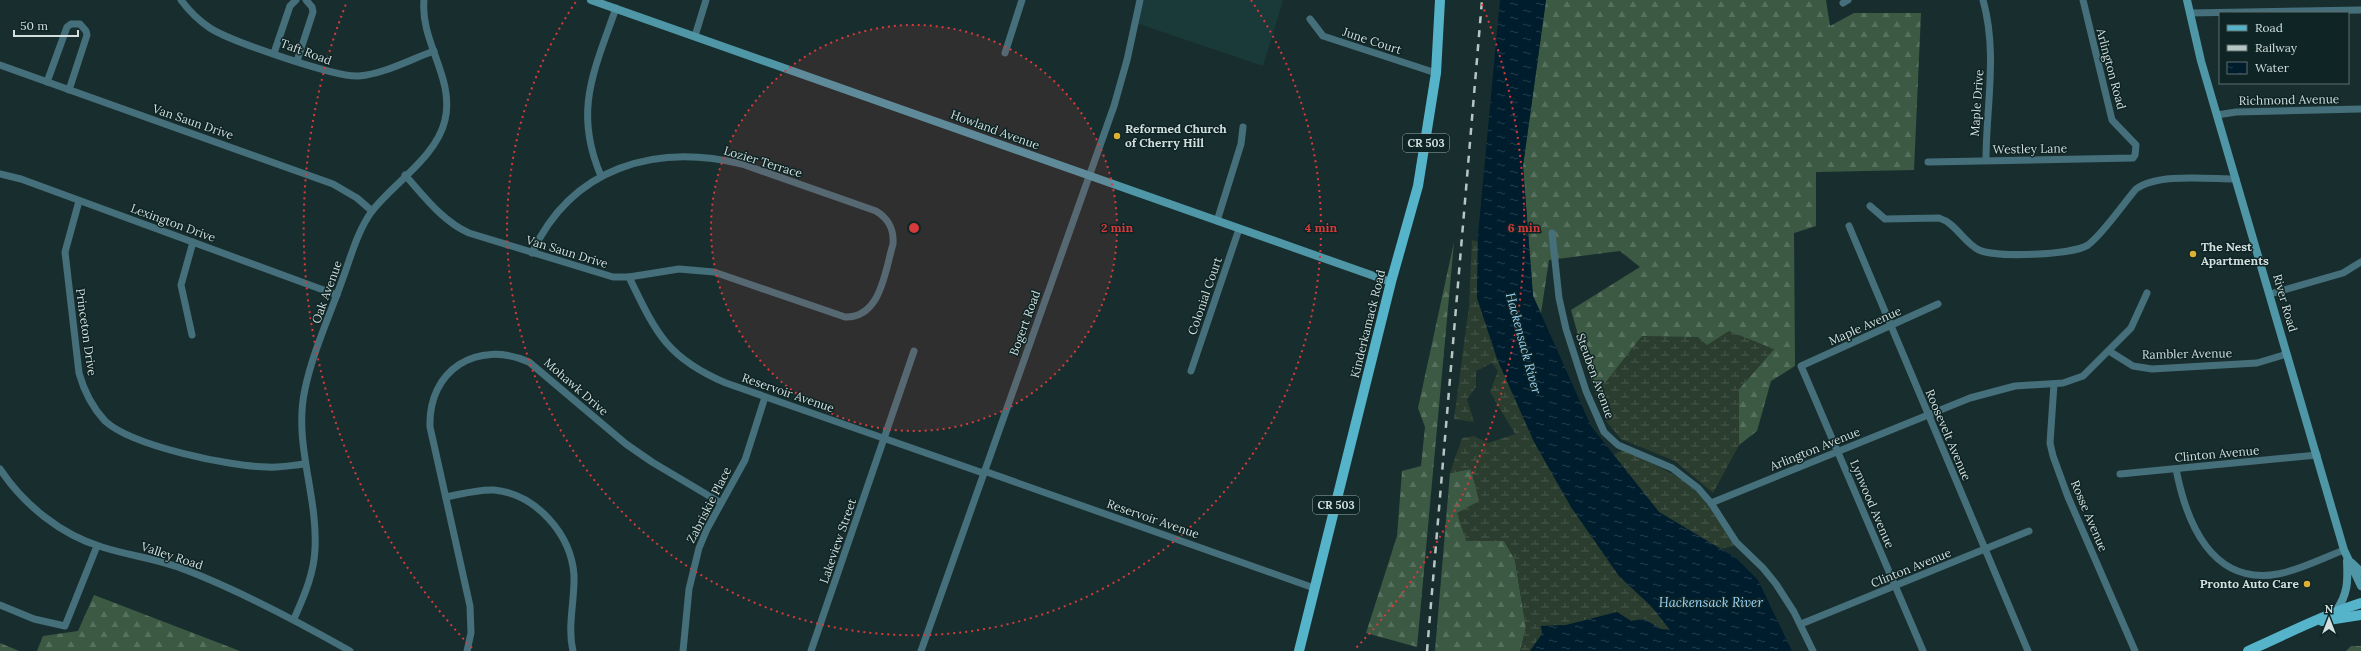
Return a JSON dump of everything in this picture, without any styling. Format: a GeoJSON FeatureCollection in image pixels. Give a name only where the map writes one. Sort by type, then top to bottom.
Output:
{"type":"FeatureCollection","features":[{"type":"Feature","properties":{"kind":"main road","name":"Kinderkamack Road"},"geometry":{"type":"LineString","coordinates":[[1299,651],[1424,156],[1436,73],[1440,0]]}},
{"type":"Feature","properties":{"kind":"main road"},"geometry":{"type":"LineString","coordinates":[[2248,651],[2314,623],[2336,611],[2361,603]]}},
{"type":"Feature","properties":{"kind":"main road"},"geometry":{"type":"LineString","coordinates":[[2314,623],[2361,615]]}},
{"type":"Feature","properties":{"kind":"street","name":"Taft Road"},"geometry":{"type":"LineString","coordinates":[[181,0],[198,19],[210,28],[334,74],[359,76],[371,74],[434,51]]}},
{"type":"Feature","properties":{"kind":"street"},"geometry":{"type":"LineString","coordinates":[[274,53],[290,6],[296,0]]}},
{"type":"Feature","properties":{"kind":"street"},"geometry":{"type":"LineString","coordinates":[[297,61],[313,12],[312,7],[306,0]]}},
{"type":"Feature","properties":{"kind":"street","name":"Oak Avenue"},"geometry":{"type":"LineString","coordinates":[[294,619],[310,580],[315,548],[315,531],[301,431],[304,390],[337,295],[365,222],[372,211],[434,144],[445,122],[448,97],[425,17],[424,0]]}},
{"type":"Feature","properties":{"kind":"street","name":"Howland Avenue"},"geometry":{"type":"LineString","coordinates":[[591,0],[1391,282]]}},
{"type":"Feature","properties":{"kind":"street"},"geometry":{"type":"LineString","coordinates":[[695,36],[706,0]]}},
{"type":"Feature","properties":{"kind":"street"},"geometry":{"type":"LineString","coordinates":[[1005,52],[1022,0]]}},
{"type":"Feature","properties":{"kind":"street","name":"Bogert Road"},"geometry":{"type":"LineString","coordinates":[[921,651],[1119,88],[1140,0]]}},
{"type":"Feature","properties":{"kind":"street","name":"Maple Drive"},"geometry":{"type":"LineString","coordinates":[[1984,0],[1992,72],[1986,126],[1986,160]]}},
{"type":"Feature","properties":{"kind":"street","name":"Arlington Road"},"geometry":{"type":"LineString","coordinates":[[2083,0],[2112,120],[2136,145],[2135,155],[2132,158]]}},
{"type":"Feature","properties":{"kind":"street","name":"River Road"},"geometry":{"type":"LineString","coordinates":[[2187,0],[2217,115],[2346,554],[2361,586]]}},
{"type":"Feature","properties":{"kind":"street"},"geometry":{"type":"LineString","coordinates":[[601,176],[590,145],[587,110],[592,76],[616,8]]}},
{"type":"Feature","properties":{"kind":"street"},"geometry":{"type":"LineString","coordinates":[[2247,12],[2361,10]]}},
{"type":"Feature","properties":{"kind":"street"},"geometry":{"type":"LineString","coordinates":[[2190,13],[2219,12]]}},
{"type":"Feature","properties":{"kind":"street","name":"June Court"},"geometry":{"type":"LineString","coordinates":[[1310,19],[1323,36],[1436,73]]}},
{"type":"Feature","properties":{"kind":"street"},"geometry":{"type":"LineString","coordinates":[[47,82],[66,27],[71,24],[80,24],[86,31],[87,35],[69,90]]}},
{"type":"Feature","properties":{"kind":"street","name":"Van Saun Drive"},"geometry":{"type":"LineString","coordinates":[[0,65],[333,184],[357,198],[372,211]]}},
{"type":"Feature","properties":{"kind":"street","name":"Richmond Avenue"},"geometry":{"type":"LineString","coordinates":[[2217,115],[2236,112],[2361,109]]}},
{"type":"Feature","properties":{"kind":"street"},"geometry":{"type":"LineString","coordinates":[[1217,221],[1241,144],[1243,127]]}},
{"type":"Feature","properties":{"kind":"street","name":"Lozier Terrace"},"geometry":{"type":"LineString","coordinates":[[532,253],[544,230],[561,207],[586,185],[601,176],[645,161],[665,157],[702,157],[742,164],[876,211],[888,221],[892,228],[894,244],[875,300],[866,312],[860,316]]}},
{"type":"Feature","properties":{"kind":"street","name":"Westley Lane"},"geometry":{"type":"LineString","coordinates":[[1928,162],[2132,158]]}},
{"type":"Feature","properties":{"kind":"street","name":"Lexington Drive"},"geometry":{"type":"LineString","coordinates":[[0,174],[21,179],[337,295]]}},
{"type":"Feature","properties":{"kind":"street","name":"Van Saun Drive"},"geometry":{"type":"LineString","coordinates":[[405,175],[446,219],[455,226],[469,233],[601,275],[629,278],[679,269],[714,272],[845,317],[860,316]]}},
{"type":"Feature","properties":{"kind":"street"},"geometry":{"type":"LineString","coordinates":[[1870,206],[1885,219],[1939,218],[1945,220],[1971,245],[1987,253],[2005,255],[2068,251],[2081,249],[2088,244],[2136,189],[2143,184],[2158,180],[2236,179]]}},
{"type":"Feature","properties":{"kind":"street","name":"Princeton Drive"},"geometry":{"type":"LineString","coordinates":[[79,200],[67,239],[66,265],[79,373],[83,386],[96,411],[117,430],[134,439],[220,462],[270,468],[305,464]]}},
{"type":"Feature","properties":{"kind":"street","name":"Roosevelt Avenue"},"geometry":{"type":"LineString","coordinates":[[1848,226],[2028,651]]}},
{"type":"Feature","properties":{"kind":"street","name":"Colonial Court"},"geometry":{"type":"LineString","coordinates":[[1191,370],[1240,229]]}},
{"type":"Feature","properties":{"kind":"street","name":"Steuben Avenue"},"geometry":{"type":"LineString","coordinates":[[1552,233],[1559,298],[1566,329],[1584,385],[1604,432],[1618,445],[1672,468],[1698,488],[1711,503],[1736,542],[1763,568],[1776,584],[1801,624],[1813,651]]}},
{"type":"Feature","properties":{"kind":"street"},"geometry":{"type":"LineString","coordinates":[[192,242],[182,285],[192,335]]}},
{"type":"Feature","properties":{"kind":"street"},"geometry":{"type":"LineString","coordinates":[[2270,294],[2343,273],[2361,262]]}},
{"type":"Feature","properties":{"kind":"street","name":"Reservoir Avenue"},"geometry":{"type":"LineString","coordinates":[[629,278],[654,327],[675,353],[700,372],[765,397],[1314,588]]}},
{"type":"Feature","properties":{"kind":"street"},"geometry":{"type":"LineString","coordinates":[[1928,416],[1992,391],[2015,386],[2063,383],[2083,376],[2131,328],[2147,293]]}},
{"type":"Feature","properties":{"kind":"street","name":"Maple Avenue"},"geometry":{"type":"LineString","coordinates":[[1802,366],[1891,327],[1938,304]]}},
{"type":"Feature","properties":{"kind":"street","name":"Rambler Avenue"},"geometry":{"type":"LineString","coordinates":[[2110,350],[2134,366],[2152,369],[2257,363],[2287,354]]}},
{"type":"Feature","properties":{"kind":"street","name":"Lakeview Street"},"geometry":{"type":"LineString","coordinates":[[811,651],[914,351]]}},
{"type":"Feature","properties":{"kind":"street","name":"Mohawk Drive"},"geometry":{"type":"LineString","coordinates":[[467,651],[471,632],[470,606],[430,428],[432,403],[437,390],[452,370],[470,358],[494,353],[505,354],[529,362],[626,444],[652,462],[721,503]]}},
{"type":"Feature","properties":{"kind":"street","name":"Lynwood Avenue"},"geometry":{"type":"LineString","coordinates":[[1802,366],[1923,651]]}},
{"type":"Feature","properties":{"kind":"street","name":"Rosse Avenue"},"geometry":{"type":"LineString","coordinates":[[2054,384],[2050,443],[2053,456],[2068,497],[2135,651]]}},
{"type":"Feature","properties":{"kind":"street","name":"Zabriskie Place"},"geometry":{"type":"LineString","coordinates":[[683,651],[694,567],[707,529],[745,460],[765,397]]}},
{"type":"Feature","properties":{"kind":"street","name":"Arlington Avenue"},"geometry":{"type":"LineString","coordinates":[[1711,503],[1928,416]]}},
{"type":"Feature","properties":{"kind":"street","name":"Clinton Avenue"},"geometry":{"type":"LineString","coordinates":[[2120,474],[2317,455]]}},
{"type":"Feature","properties":{"kind":"street","name":"Valley Road"},"geometry":{"type":"LineString","coordinates":[[0,469],[18,492],[36,510],[75,536],[96,546],[185,570],[294,619],[350,651]]}},
{"type":"Feature","properties":{"kind":"street"},"geometry":{"type":"LineString","coordinates":[[2176,469],[2185,505],[2200,540],[2217,559],[2228,565],[2250,573],[2276,574],[2346,554]]}},
{"type":"Feature","properties":{"kind":"street"},"geometry":{"type":"LineString","coordinates":[[446,497],[481,490],[508,493],[530,503],[556,526],[569,550],[574,576],[571,633],[573,651]]}},
{"type":"Feature","properties":{"kind":"street","name":"Clinton Avenue"},"geometry":{"type":"LineString","coordinates":[[1801,624],[1895,587],[2029,531]]}},
{"type":"Feature","properties":{"kind":"street"},"geometry":{"type":"LineString","coordinates":[[0,605],[34,619],[65,626],[96,546]]}},
{"type":"Feature","properties":{"kind":"street"},"geometry":{"type":"LineString","coordinates":[[2346,554],[2361,572]]}},
{"type":"Feature","properties":{"kind":"street"},"geometry":{"type":"LineString","coordinates":[[2336,611],[2344,599],[2348,586],[2346,554]]}},
{"type":"Feature","properties":{"kind":"shaded area"},"geometry":{"type":"Polygon","coordinates":[[[1140,0],[1283,0],[1263,66],[1136,23],[1140,0]]]}},
{"type":"Feature","properties":{"kind":"green space"},"geometry":{"type":"Polygon","coordinates":[[[1546,0],[1826,0],[1830,26],[1854,13],[1921,13],[1914,170],[1816,172],[1816,226],[1794,233],[1795,366],[1771,381],[1757,431],[1739,445],[1739,389],[1774,349],[1707,345],[1642,336],[1606,382],[1592,384],[1571,310],[1640,267],[1620,251],[1549,260],[1541,313],[1533,296],[1523,166],[1546,0]]]}},
{"type":"Feature","properties":{"kind":"green space"},"geometry":{"type":"Polygon","coordinates":[[[1472,240],[1478,242],[1477,298],[1571,507],[1619,576],[1651,606],[1671,630],[1661,629],[1644,619],[1631,621],[1617,612],[1566,625],[1542,626],[1542,634],[1530,651],[1520,651],[1526,628],[1515,560],[1504,541],[1466,541],[1457,513],[1479,501],[1471,469],[1450,473],[1462,438],[1474,436],[1488,443],[1515,434],[1490,392],[1498,371],[1492,363],[1476,371],[1476,387],[1467,399],[1474,422],[1454,419],[1469,306],[1472,240]]]}},
{"type":"Feature","properties":{"kind":"green space"},"geometry":{"type":"Polygon","coordinates":[[[1454,242],[1417,647],[1366,633],[1397,536],[1402,471],[1421,466],[1425,427],[1418,408],[1454,242]]]}},
{"type":"Feature","properties":{"kind":"green space"},"geometry":{"type":"Polygon","coordinates":[[[1729,331],[1774,349],[1739,389],[1739,445],[1713,493],[1675,461],[1621,439],[1606,421],[1592,384],[1606,382],[1642,336],[1698,337],[1707,345],[1729,331]]]}},
{"type":"Feature","properties":{"kind":"green space"},"geometry":{"type":"Polygon","coordinates":[[[1624,449],[1682,479],[1704,498],[1734,546],[1720,549],[1659,512],[1613,455],[1624,449]]]}},
{"type":"Feature","properties":{"kind":"green space"},"geometry":{"type":"Polygon","coordinates":[[[1471,469],[1480,502],[1467,541],[1504,541],[1515,560],[1526,628],[1520,651],[1435,651],[1450,473],[1471,469]]]}},
{"type":"Feature","properties":{"kind":"green space"},"geometry":{"type":"Polygon","coordinates":[[[94,595],[240,651],[37,651],[43,636],[78,631],[94,595]]]}},
{"type":"Feature","properties":{"kind":"green space"},"geometry":{"type":"Polygon","coordinates":[[[0,643],[19,651],[0,651],[0,643]]]}},
{"type":"Feature","properties":{"kind":"green space"},"geometry":{"type":"Polygon","coordinates":[[[2351,646],[2361,646],[2361,651],[2346,651],[2351,646]]]}},
{"type":"Feature","properties":{"kind":"water","name":"Hackensack River"},"geometry":{"type":"Polygon","coordinates":[[[1500,0],[1546,0],[1523,166],[1533,296],[1591,426],[1659,512],[1736,558],[1758,580],[1792,651],[1530,651],[1542,634],[1541,626],[1566,625],[1617,612],[1631,621],[1644,619],[1661,629],[1670,630],[1651,606],[1619,576],[1571,507],[1534,442],[1497,359],[1477,298],[1478,235],[1500,0]]]}},
{"type":"Feature","properties":{"kind":"railway"},"geometry":{"type":"LineString","coordinates":[[1427,651],[1482,0]]}},
{"type":"Feature","properties":{"kind":"place","name":"Reformed Church of Cherry Hill"},"geometry":{"type":"Point","coordinates":[1117,136]}},
{"type":"Feature","properties":{"kind":"place","name":"The Nest Apartments"},"geometry":{"type":"Point","coordinates":[2193,254]}},
{"type":"Feature","properties":{"kind":"place","name":"Pronto Auto Care"},"geometry":{"type":"Point","coordinates":[2307,584]}}]}
